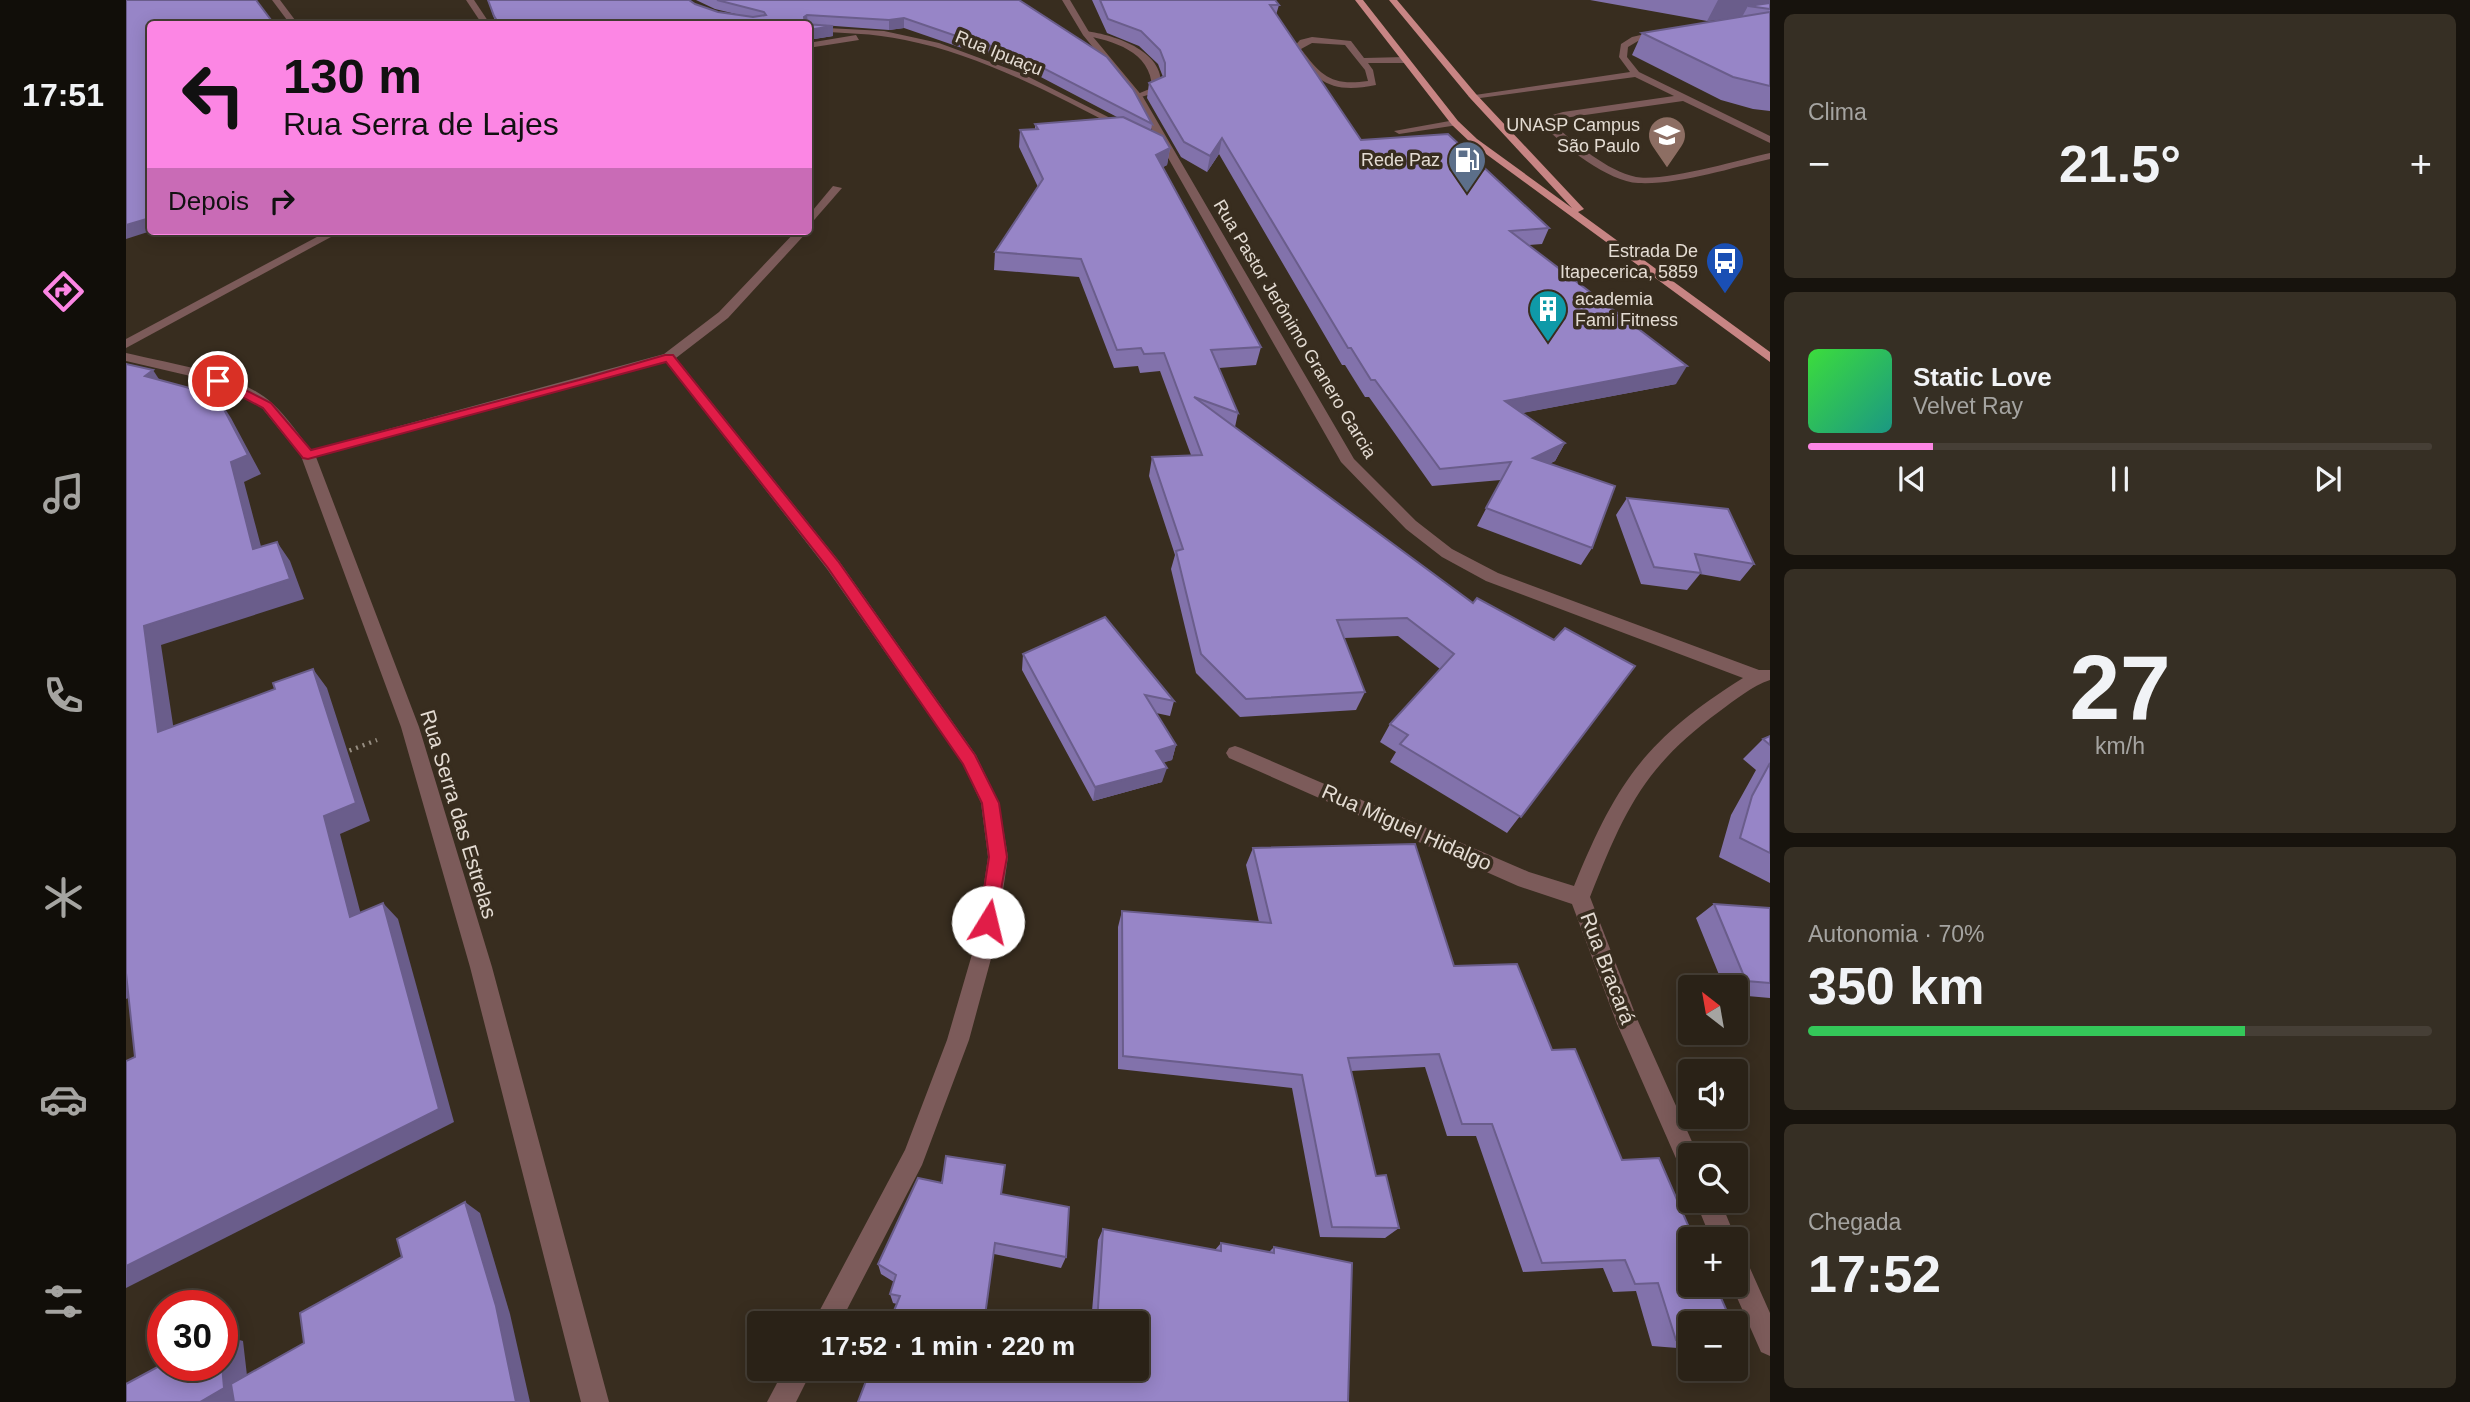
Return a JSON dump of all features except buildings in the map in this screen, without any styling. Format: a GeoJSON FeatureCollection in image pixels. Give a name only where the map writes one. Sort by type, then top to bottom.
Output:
{"type":"FeatureCollection","features":[{"type":"Feature","properties":{"kind":"main road"},"geometry":{"type":"LineString","coordinates":[[1359,0],[1455,123],[1506,166],[1770,358]]}},
{"type":"Feature","properties":{"kind":"main road"},"geometry":{"type":"LineString","coordinates":[[1393,0],[1473,96],[1607,240]]}},
{"type":"Feature","properties":{"kind":"street"},"geometry":{"type":"LineString","coordinates":[[276,0],[292,21]]}},
{"type":"Feature","properties":{"kind":"street"},"geometry":{"type":"LineString","coordinates":[[470,0],[484,21]]}},
{"type":"Feature","properties":{"kind":"street","name":"Rua Pastor Jerônimo Granero Garcia"},"geometry":{"type":"LineString","coordinates":[[1066,0],[1086,33],[1139,97],[1160,146],[1348,462],[1403,518],[1447,553],[1492,577],[1764,676]]}},
{"type":"Feature","properties":{"kind":"street","name":"Rua Ipuaçu"},"geometry":{"type":"LineString","coordinates":[[812,29],[920,40],[997,68],[1129,130]]}},
{"type":"Feature","properties":{"kind":"street"},"geometry":{"type":"LineString","coordinates":[[1676,30],[1654,33],[1623,46],[1623,57],[1636,75],[1770,140]]}},
{"type":"Feature","properties":{"kind":"street"},"geometry":{"type":"LineString","coordinates":[[1086,33],[1119,40],[1132,47],[1146,60],[1157,83],[1157,89],[1139,97]]}},
{"type":"Feature","properties":{"kind":"street"},"geometry":{"type":"LineString","coordinates":[[812,45],[876,34]]}},
{"type":"Feature","properties":{"kind":"street"},"geometry":{"type":"LineString","coordinates":[[1312,40],[1341,40],[1348,43],[1362,61],[1369,70],[1373,83],[1358,86],[1328,82],[1318,77],[1296,48],[1303,42],[1312,40]]}},
{"type":"Feature","properties":{"kind":"street"},"geometry":{"type":"LineString","coordinates":[[1362,61],[1405,60]]}},
{"type":"Feature","properties":{"kind":"street"},"geometry":{"type":"LineString","coordinates":[[1473,96],[1636,75]]}},
{"type":"Feature","properties":{"kind":"street"},"geometry":{"type":"LineString","coordinates":[[1683,98],[1563,114],[1552,118],[1548,125],[1581,153],[1621,175],[1636,180],[1662,179],[1770,156]]}},
{"type":"Feature","properties":{"kind":"street"},"geometry":{"type":"LineString","coordinates":[[1399,131],[1455,123]]}},
{"type":"Feature","properties":{"kind":"street"},"geometry":{"type":"LineString","coordinates":[[812,219],[837,188]]}},
{"type":"Feature","properties":{"kind":"street"},"geometry":{"type":"LineString","coordinates":[[126,344],[329,235]]}},
{"type":"Feature","properties":{"kind":"street"},"geometry":{"type":"LineString","coordinates":[[308,455],[669,357],[689,345],[738,302],[798,235]]}},
{"type":"Feature","properties":{"kind":"street"},"geometry":{"type":"LineString","coordinates":[[669,357],[833,565],[970,760],[990,803],[998,857],[985,944],[958,1040],[914,1157],[833,1311]]}},
{"type":"Feature","properties":{"kind":"street","name":"Rua Serra das Estrelas"},"geometry":{"type":"LineString","coordinates":[[126,358],[203,375],[234,386],[267,405],[308,455],[411,727],[481,967],[595,1402]]}},
{"type":"Feature","properties":{"kind":"street","name":"Rua Bracará"},"geometry":{"type":"LineString","coordinates":[[1681,1143],[1628,1024],[1580,897],[1620,804],[1651,760],[1696,716],[1764,676]]}},
{"type":"Feature","properties":{"kind":"street","name":"Rua Miguel Hidalgo"},"geometry":{"type":"LineString","coordinates":[[1235,752],[1525,880],[1580,897]]}},
{"type":"Feature","properties":{"kind":"street"},"geometry":{"type":"LineString","coordinates":[[1748,1293],[1770,1343]]}},
{"type":"Feature","properties":{"kind":"street"},"geometry":{"type":"LineString","coordinates":[[781,1402],[793,1381]]}},
{"type":"Feature","properties":{"kind":"path"},"geometry":{"type":"LineString","coordinates":[[333,757],[411,727]]}},
{"type":"Feature","properties":{"kind":"place","name":"UNASP Campus São Paulo"},"geometry":{"type":"Point","coordinates":[1667,169]}},
{"type":"Feature","properties":{"kind":"place","name":"Rede Paz"},"geometry":{"type":"Point","coordinates":[1467,194]}},
{"type":"Feature","properties":{"kind":"place","name":"Estrada De Itapecerica, 5859"},"geometry":{"type":"Point","coordinates":[1725,295]}},
{"type":"Feature","properties":{"kind":"place","name":"academia Fami Fitness"},"geometry":{"type":"Point","coordinates":[1548,343]}},
{"type":"Feature","properties":{"kind":"route"},"geometry":{"type":"LineString","coordinates":[[218,381],[234,386],[267,405],[308,455],[584,383],[669,357],[833,565],[970,760],[990,803],[998,857],[988,922]]}}]}
